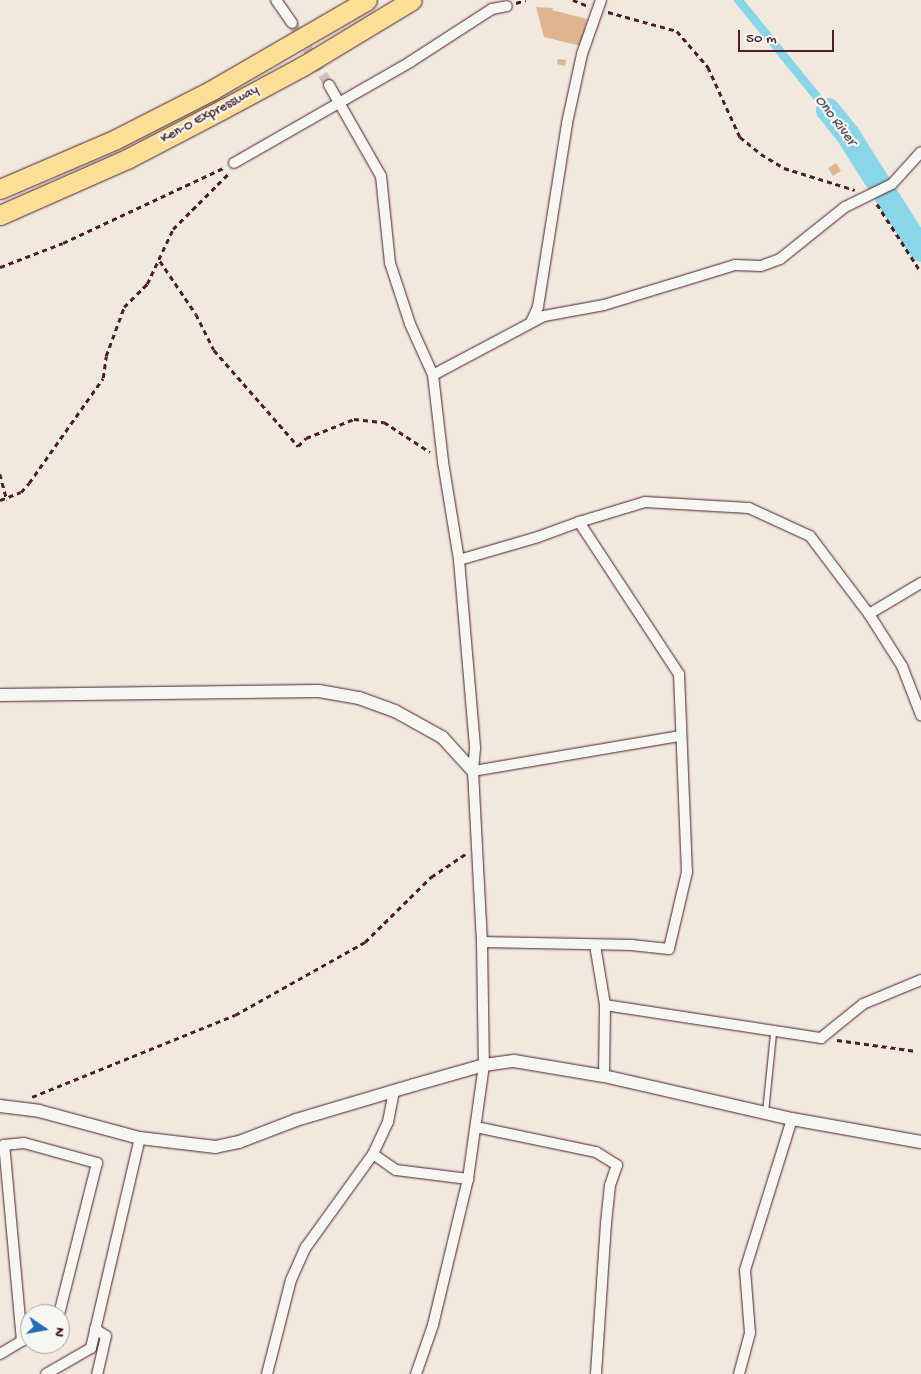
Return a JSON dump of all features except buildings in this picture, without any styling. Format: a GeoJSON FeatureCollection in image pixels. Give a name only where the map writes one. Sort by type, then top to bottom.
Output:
{"type":"FeatureCollection","features":[{"type":"Feature","properties":{"kind":"highway","name":"Ken-O Expressway"},"geometry":{"type":"LineString","coordinates":[[0,190],[116,138],[212,90],[367,0]]}},
{"type":"Feature","properties":{"kind":"highway","name":"Ken-O Expressway"},"geometry":{"type":"LineString","coordinates":[[0,215],[127,159],[223,109],[303,66],[412,0]]}},
{"type":"Feature","properties":{"kind":"street"},"geometry":{"type":"LineString","coordinates":[[276,0],[292,24]]}},
{"type":"Feature","properties":{"kind":"street"},"geometry":{"type":"LineString","coordinates":[[531,322],[538,307],[567,123],[582,54],[600,5]]}},
{"type":"Feature","properties":{"kind":"street"},"geometry":{"type":"LineString","coordinates":[[234,162],[339,103],[492,9],[507,6]]}},
{"type":"Feature","properties":{"kind":"street"},"geometry":{"type":"LineString","coordinates":[[329,85],[381,176],[390,263],[410,324],[433,375],[443,462],[459,560],[475,748],[473,771],[482,942],[484,1066],[468,1179],[433,1325],[416,1374]]}},
{"type":"Feature","properties":{"kind":"street"},"geometry":{"type":"LineString","coordinates":[[433,375],[531,322],[604,306],[720,269],[760,266],[780,259],[844,207],[892,184],[921,152]]}},
{"type":"Feature","properties":{"kind":"street"},"geometry":{"type":"LineString","coordinates":[[459,560],[538,537],[579,522],[645,502],[749,508],[810,536],[869,614],[902,666],[921,714]]}},
{"type":"Feature","properties":{"kind":"street"},"geometry":{"type":"LineString","coordinates":[[482,942],[669,949],[687,872],[680,736],[679,674],[579,522]]}},
{"type":"Feature","properties":{"kind":"street"},"geometry":{"type":"LineString","coordinates":[[869,614],[921,583]]}},
{"type":"Feature","properties":{"kind":"street"},"geometry":{"type":"LineString","coordinates":[[0,695],[319,691],[358,698],[395,711],[442,737],[473,771]]}},
{"type":"Feature","properties":{"kind":"street"},"geometry":{"type":"LineString","coordinates":[[473,771],[680,736]]}},
{"type":"Feature","properties":{"kind":"street"},"geometry":{"type":"LineString","coordinates":[[595,945],[605,1005],[604,1076]]}},
{"type":"Feature","properties":{"kind":"street"},"geometry":{"type":"LineString","coordinates":[[605,1005],[821,1038],[863,1004],[921,980]]}},
{"type":"Feature","properties":{"kind":"street"},"geometry":{"type":"LineString","coordinates":[[6,1106],[140,1138],[215,1147],[484,1066],[514,1061],[604,1076],[792,1119],[921,1142]]}},
{"type":"Feature","properties":{"kind":"street"},"geometry":{"type":"LineString","coordinates":[[267,1374],[292,1280],[306,1247],[373,1154],[388,1122],[394,1092]]}},
{"type":"Feature","properties":{"kind":"street"},"geometry":{"type":"LineString","coordinates":[[739,1374],[750,1333],[746,1263],[792,1119]]}},
{"type":"Feature","properties":{"kind":"street"},"geometry":{"type":"LineString","coordinates":[[476,1127],[596,1152],[617,1166],[610,1185],[606,1223],[596,1374]]}},
{"type":"Feature","properties":{"kind":"street"},"geometry":{"type":"LineString","coordinates":[[44,1373],[91,1348],[140,1138]]}},
{"type":"Feature","properties":{"kind":"street"},"geometry":{"type":"LineString","coordinates":[[22,1304],[4,1145],[24,1143],[97,1163],[62,1304]]}},
{"type":"Feature","properties":{"kind":"street"},"geometry":{"type":"LineString","coordinates":[[373,1154],[396,1170],[468,1179]]}},
{"type":"Feature","properties":{"kind":"street"},"geometry":{"type":"LineString","coordinates":[[95,1329],[106,1336],[97,1374]]}},
{"type":"Feature","properties":{"kind":"street"},"geometry":{"type":"LineString","coordinates":[[0,1354],[20,1342]]}},
{"type":"Feature","properties":{"kind":"lane"},"geometry":{"type":"LineString","coordinates":[[765,1112],[773,1032]]}},
{"type":"Feature","properties":{"kind":"path"},"geometry":{"type":"LineString","coordinates":[[600,5],[677,31],[708,67],[740,137],[761,154],[784,168],[872,194],[921,272]]}},
{"type":"Feature","properties":{"kind":"path"},"geometry":{"type":"LineString","coordinates":[[0,500],[7,500],[29,483],[103,378],[106,356],[124,307],[147,284],[160,261],[173,229],[228,175],[234,162]]}},
{"type":"Feature","properties":{"kind":"path"},"geometry":{"type":"LineString","coordinates":[[0,267],[63,243],[234,162]]}},
{"type":"Feature","properties":{"kind":"path"},"geometry":{"type":"LineString","coordinates":[[160,261],[196,314],[214,350],[298,446],[306,438],[354,419],[384,422],[411,437],[443,462]]}},
{"type":"Feature","properties":{"kind":"path"},"geometry":{"type":"LineString","coordinates":[[0,474],[7,500]]}},
{"type":"Feature","properties":{"kind":"path"},"geometry":{"type":"LineString","coordinates":[[6,1106],[235,1015],[365,942],[431,877],[478,849]]}},
{"type":"Feature","properties":{"kind":"path"},"geometry":{"type":"LineString","coordinates":[[821,1038],[916,1051]]}},
{"type":"Feature","properties":{"kind":"water"},"geometry":{"type":"Polygon","coordinates":[[[733,0],[744,0],[851,132],[844,137],[733,0]]]}},
{"type":"Feature","properties":{"kind":"waterway","name":"Ono River"},"geometry":{"type":"LineString","coordinates":[[828,110],[848,135],[921,250]]}},
{"type":"Feature","properties":{"kind":"tunnel"},"geometry":{"type":"LineString","coordinates":[[292,23],[329,85]]}}]}
